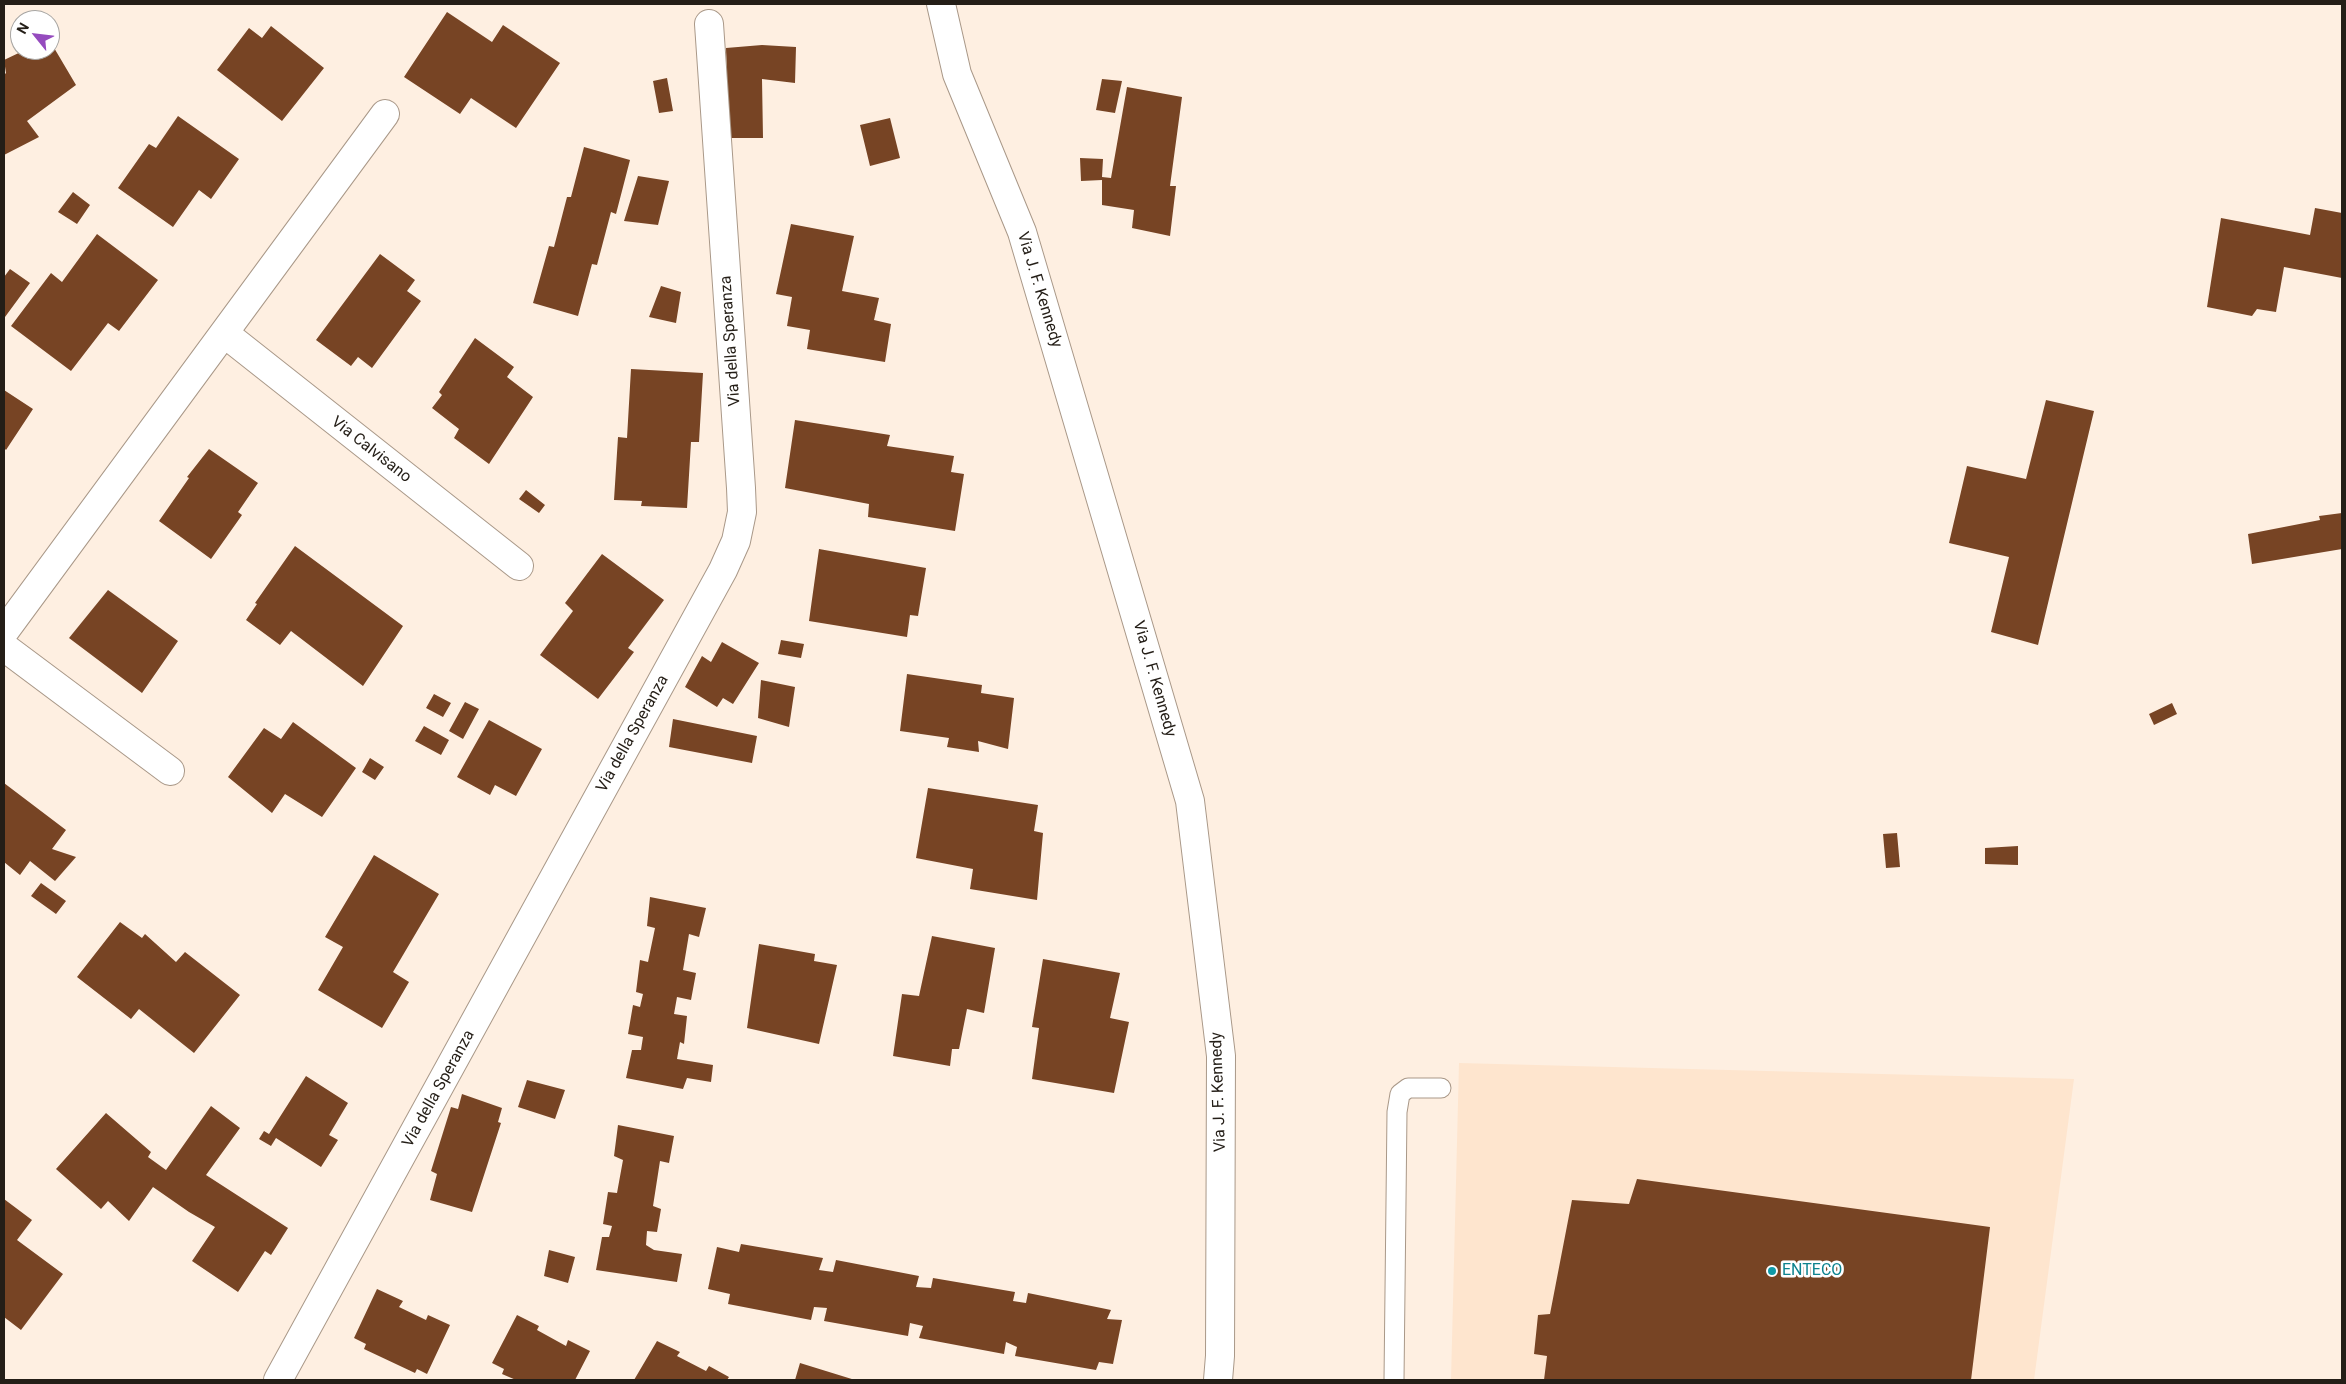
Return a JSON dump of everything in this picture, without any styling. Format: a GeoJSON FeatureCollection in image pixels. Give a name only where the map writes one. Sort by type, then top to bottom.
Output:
{"type":"FeatureCollection","features":[{"type":"Feature","properties":{"kind":"street","name":"Via J. F. Kennedy"},"geometry":{"type":"LineString","coordinates":[[941,4],[957,74],[1022,232],[1190,801],[1221,1056],[1220,1356],[1218,1380]]}},
{"type":"Feature","properties":{"kind":"street","name":"Via della Speranza"},"geometry":{"type":"LineString","coordinates":[[278,1380],[714,587],[736,541],[742,512],[741,488],[709,24]]}},
{"type":"Feature","properties":{"kind":"street"},"geometry":{"type":"LineString","coordinates":[[4,632],[385,114]]}},
{"type":"Feature","properties":{"kind":"street","name":"Via Calvisano"},"geometry":{"type":"LineString","coordinates":[[224,333],[519,566]]}},
{"type":"Feature","properties":{"kind":"street"},"geometry":{"type":"LineString","coordinates":[[4,647],[170,771]]}},
{"type":"Feature","properties":{"kind":"lane"},"geometry":{"type":"LineString","coordinates":[[1394,1380],[1397,1112],[1400,1094],[1408,1088],[1441,1088]]}},
{"type":"Feature","properties":{"kind":"shaded area"},"geometry":{"type":"Polygon","coordinates":[[[1459,1063],[2074,1079],[2034,1380],[1451,1380],[1459,1063]]]}},
{"type":"Feature","properties":{"kind":"building"},"geometry":{"type":"Polygon","coordinates":[[[447,12],[492,42],[503,25],[560,63],[516,128],[471,98],[460,114],[404,77],[447,12]]]}},
{"type":"Feature","properties":{"kind":"building"},"geometry":{"type":"Polygon","coordinates":[[[271,26],[324,68],[282,121],[217,70],[249,28],[262,38],[271,26]]]}},
{"type":"Feature","properties":{"kind":"building"},"geometry":{"type":"Polygon","coordinates":[[[762,45],[796,47],[795,83],[762,79],[763,138],[729,138],[726,48],[762,45]]]}},
{"type":"Feature","properties":{"kind":"building"},"geometry":{"type":"Polygon","coordinates":[[[10,57],[10,60],[60,60],[60,58],[76,85],[27,121],[39,137],[4,155],[4,75],[6,73],[4,60],[10,57]]]}},
{"type":"Feature","properties":{"kind":"building"},"geometry":{"type":"Polygon","coordinates":[[[667,78],[673,111],[659,113],[653,81],[667,78]]]}},
{"type":"Feature","properties":{"kind":"building"},"geometry":{"type":"Polygon","coordinates":[[[1102,79],[1122,81],[1115,113],[1096,110],[1102,79]]]}},
{"type":"Feature","properties":{"kind":"building"},"geometry":{"type":"Polygon","coordinates":[[[1127,87],[1182,97],[1170,186],[1176,186],[1170,236],[1132,228],[1134,210],[1102,205],[1102,180],[1081,181],[1080,158],[1103,159],[1102,177],[1111,178],[1127,87]]]}},
{"type":"Feature","properties":{"kind":"building"},"geometry":{"type":"Polygon","coordinates":[[[178,116],[239,159],[211,199],[199,190],[173,227],[118,188],[149,144],[156,148],[178,116]]]}},
{"type":"Feature","properties":{"kind":"building"},"geometry":{"type":"Polygon","coordinates":[[[890,118],[900,158],[870,166],[860,125],[890,118]]]}},
{"type":"Feature","properties":{"kind":"building"},"geometry":{"type":"Polygon","coordinates":[[[584,147],[630,160],[616,214],[611,212],[597,265],[592,264],[578,316],[533,303],[549,246],[554,247],[567,197],[571,197],[584,147]]]}},
{"type":"Feature","properties":{"kind":"building"},"geometry":{"type":"Polygon","coordinates":[[[638,176],[669,181],[658,225],[624,221],[638,176]]]}},
{"type":"Feature","properties":{"kind":"building"},"geometry":{"type":"Polygon","coordinates":[[[73,192],[90,205],[77,224],[58,212],[73,192]]]}},
{"type":"Feature","properties":{"kind":"building"},"geometry":{"type":"Polygon","coordinates":[[[2315,208],[2342,213],[2342,278],[2284,267],[2276,312],[2257,309],[2252,316],[2207,307],[2221,218],[2310,235],[2315,208]]]}},
{"type":"Feature","properties":{"kind":"building"},"geometry":{"type":"Polygon","coordinates":[[[791,224],[854,236],[842,291],[879,298],[874,320],[891,324],[885,362],[807,349],[810,330],[787,326],[792,297],[776,294],[791,224]]]}},
{"type":"Feature","properties":{"kind":"building"},"geometry":{"type":"Polygon","coordinates":[[[97,234],[158,280],[119,331],[108,323],[71,371],[11,326],[51,273],[62,282],[97,234]]]}},
{"type":"Feature","properties":{"kind":"building"},"geometry":{"type":"Polygon","coordinates":[[[380,254],[415,280],[407,291],[421,301],[372,368],[358,357],[351,366],[316,340],[380,254]]]}},
{"type":"Feature","properties":{"kind":"building"},"geometry":{"type":"Polygon","coordinates":[[[10,269],[30,283],[5,317],[4,277],[10,269]]]}},
{"type":"Feature","properties":{"kind":"building"},"geometry":{"type":"Polygon","coordinates":[[[661,286],[681,292],[676,323],[649,317],[661,286]]]}},
{"type":"Feature","properties":{"kind":"building"},"geometry":{"type":"Polygon","coordinates":[[[475,338],[514,367],[507,377],[533,397],[489,464],[454,438],[459,429],[432,408],[442,395],[439,392],[475,338]]]}},
{"type":"Feature","properties":{"kind":"building"},"geometry":{"type":"Polygon","coordinates":[[[631,369],[703,373],[699,442],[691,442],[687,508],[641,506],[642,501],[614,500],[618,437],[627,438],[631,369]]]}},
{"type":"Feature","properties":{"kind":"building"},"geometry":{"type":"Polygon","coordinates":[[[4,390],[33,409],[6,450],[4,448],[4,390]]]}},
{"type":"Feature","properties":{"kind":"building"},"geometry":{"type":"Polygon","coordinates":[[[2046,400],[2094,411],[2038,645],[1991,632],[2009,557],[1949,543],[1967,466],[2026,479],[2046,400]]]}},
{"type":"Feature","properties":{"kind":"building"},"geometry":{"type":"Polygon","coordinates":[[[795,420],[890,435],[887,446],[954,456],[951,472],[964,474],[955,531],[868,517],[869,504],[785,488],[795,420]]]}},
{"type":"Feature","properties":{"kind":"building"},"geometry":{"type":"Polygon","coordinates":[[[209,449],[258,483],[238,512],[242,515],[211,559],[159,521],[189,478],[187,477],[209,449]]]}},
{"type":"Feature","properties":{"kind":"building"},"geometry":{"type":"Polygon","coordinates":[[[526,490],[545,505],[539,513],[519,499],[526,490]]]}},
{"type":"Feature","properties":{"kind":"building"},"geometry":{"type":"Polygon","coordinates":[[[2342,513],[2342,549],[2252,564],[2248,534],[2320,520],[2319,516],[2342,513]]]}},
{"type":"Feature","properties":{"kind":"building"},"geometry":{"type":"Polygon","coordinates":[[[295,546],[403,626],[363,686],[291,631],[280,645],[246,620],[257,604],[255,603],[295,546]]]}},
{"type":"Feature","properties":{"kind":"building"},"geometry":{"type":"Polygon","coordinates":[[[819,549],[926,568],[918,616],[910,615],[907,637],[809,621],[819,549]]]}},
{"type":"Feature","properties":{"kind":"building"},"geometry":{"type":"Polygon","coordinates":[[[602,554],[664,600],[628,648],[634,652],[598,699],[540,655],[573,611],[565,603],[602,554]]]}},
{"type":"Feature","properties":{"kind":"building"},"geometry":{"type":"Polygon","coordinates":[[[108,590],[178,641],[142,693],[69,638],[108,590]]]}},
{"type":"Feature","properties":{"kind":"building"},"geometry":{"type":"Polygon","coordinates":[[[781,640],[804,644],[801,658],[778,654],[781,640]]]}},
{"type":"Feature","properties":{"kind":"building"},"geometry":{"type":"Polygon","coordinates":[[[722,642],[759,663],[733,704],[723,698],[717,707],[685,687],[702,656],[711,662],[722,642]]]}},
{"type":"Feature","properties":{"kind":"building"},"geometry":{"type":"Polygon","coordinates":[[[907,674],[982,685],[981,693],[1014,698],[1008,749],[978,741],[979,752],[947,747],[949,738],[900,731],[907,674]]]}},
{"type":"Feature","properties":{"kind":"building"},"geometry":{"type":"Polygon","coordinates":[[[761,680],[795,687],[789,727],[758,718],[761,680]]]}},
{"type":"Feature","properties":{"kind":"building"},"geometry":{"type":"Polygon","coordinates":[[[434,694],[451,703],[443,717],[426,708],[434,694]]]}},
{"type":"Feature","properties":{"kind":"building"},"geometry":{"type":"Polygon","coordinates":[[[465,702],[479,709],[463,739],[449,731],[465,702]]]}},
{"type":"Feature","properties":{"kind":"building"},"geometry":{"type":"Polygon","coordinates":[[[2172,703],[2177,714],[2154,725],[2149,714],[2172,703]]]}},
{"type":"Feature","properties":{"kind":"building"},"geometry":{"type":"Polygon","coordinates":[[[673,719],[757,736],[752,763],[669,747],[673,719]]]}},
{"type":"Feature","properties":{"kind":"building"},"geometry":{"type":"Polygon","coordinates":[[[489,720],[542,749],[516,796],[495,785],[490,795],[457,777],[489,720]]]}},
{"type":"Feature","properties":{"kind":"building"},"geometry":{"type":"Polygon","coordinates":[[[293,722],[356,768],[322,817],[285,794],[272,813],[228,777],[264,728],[281,739],[293,722]]]}},
{"type":"Feature","properties":{"kind":"building"},"geometry":{"type":"Polygon","coordinates":[[[424,726],[449,740],[441,755],[415,741],[424,726]]]}},
{"type":"Feature","properties":{"kind":"building"},"geometry":{"type":"Polygon","coordinates":[[[370,758],[384,767],[375,780],[362,772],[370,758]]]}},
{"type":"Feature","properties":{"kind":"building"},"geometry":{"type":"Polygon","coordinates":[[[4,783],[66,830],[52,849],[76,857],[55,881],[30,861],[20,875],[4,862],[4,783]]]}},
{"type":"Feature","properties":{"kind":"building"},"geometry":{"type":"Polygon","coordinates":[[[928,788],[1038,805],[1034,831],[1043,833],[1037,900],[970,889],[973,869],[916,858],[928,788]]]}},
{"type":"Feature","properties":{"kind":"building"},"geometry":{"type":"Polygon","coordinates":[[[1897,833],[1900,867],[1886,868],[1883,834],[1897,833]]]}},
{"type":"Feature","properties":{"kind":"building"},"geometry":{"type":"Polygon","coordinates":[[[2018,846],[2018,865],[1985,864],[1985,848],[2018,846]]]}},
{"type":"Feature","properties":{"kind":"building"},"geometry":{"type":"Polygon","coordinates":[[[374,855],[439,894],[393,972],[409,982],[382,1028],[318,990],[343,947],[325,937],[374,855]]]}},
{"type":"Feature","properties":{"kind":"building"},"geometry":{"type":"Polygon","coordinates":[[[41,883],[66,901],[56,914],[31,896],[41,883]]]}},
{"type":"Feature","properties":{"kind":"building"},"geometry":{"type":"Polygon","coordinates":[[[650,897],[706,908],[699,937],[689,934],[683,970],[696,973],[691,1000],[677,997],[674,1014],[687,1016],[684,1044],[680,1042],[677,1059],[713,1065],[711,1082],[687,1078],[683,1089],[626,1078],[632,1050],[641,1050],[643,1037],[628,1034],[633,1005],[640,1007],[643,994],[636,992],[640,960],[648,962],[655,928],[647,926],[650,897]]]}},
{"type":"Feature","properties":{"kind":"building"},"geometry":{"type":"Polygon","coordinates":[[[120,922],[142,938],[145,934],[176,962],[185,952],[240,995],[194,1053],[139,1009],[131,1019],[77,977],[120,922]]]}},
{"type":"Feature","properties":{"kind":"building"},"geometry":{"type":"Polygon","coordinates":[[[932,936],[995,948],[984,1013],[967,1009],[959,1049],[952,1049],[950,1066],[893,1056],[902,994],[919,996],[932,936]]]}},
{"type":"Feature","properties":{"kind":"building"},"geometry":{"type":"Polygon","coordinates":[[[759,944],[815,954],[814,961],[837,965],[819,1044],[747,1028],[759,944]]]}},
{"type":"Feature","properties":{"kind":"building"},"geometry":{"type":"Polygon","coordinates":[[[1043,959],[1120,973],[1110,1018],[1129,1022],[1114,1093],[1032,1079],[1039,1028],[1032,1027],[1043,959]]]}},
{"type":"Feature","properties":{"kind":"building"},"geometry":{"type":"Polygon","coordinates":[[[306,1076],[348,1103],[329,1135],[338,1140],[321,1167],[276,1138],[271,1146],[259,1139],[264,1131],[269,1134],[306,1076]]]}},
{"type":"Feature","properties":{"kind":"building"},"geometry":{"type":"Polygon","coordinates":[[[527,1080],[565,1090],[555,1119],[518,1107],[527,1080]]]}},
{"type":"Feature","properties":{"kind":"building"},"geometry":{"type":"Polygon","coordinates":[[[462,1094],[502,1108],[498,1122],[501,1123],[472,1212],[430,1200],[437,1174],[431,1171],[451,1107],[458,1109],[462,1094]]]}},
{"type":"Feature","properties":{"kind":"building"},"geometry":{"type":"Polygon","coordinates":[[[211,1106],[240,1128],[206,1175],[288,1228],[271,1255],[265,1251],[238,1292],[192,1261],[215,1227],[153,1187],[129,1221],[108,1201],[101,1209],[56,1169],[106,1113],[151,1152],[148,1157],[166,1170],[211,1106]]]}},
{"type":"Feature","properties":{"kind":"building"},"geometry":{"type":"Polygon","coordinates":[[[618,1125],[674,1136],[669,1163],[660,1161],[653,1206],[661,1209],[657,1232],[647,1231],[646,1245],[654,1250],[682,1254],[677,1282],[596,1270],[602,1237],[609,1237],[612,1226],[603,1224],[608,1192],[617,1193],[623,1160],[614,1156],[618,1125]]]}},
{"type":"Feature","properties":{"kind":"building","name":"ENTECO"},"geometry":{"type":"Polygon","coordinates":[[[1637,1179],[1990,1227],[1971,1380],[1544,1380],[1547,1356],[1534,1354],[1538,1315],[1550,1314],[1572,1200],[1629,1204],[1637,1179]]]}},
{"type":"Feature","properties":{"kind":"building"},"geometry":{"type":"Polygon","coordinates":[[[4,1199],[32,1220],[17,1240],[63,1274],[21,1330],[4,1317],[4,1199]]]}},
{"type":"Feature","properties":{"kind":"building"},"geometry":{"type":"Polygon","coordinates":[[[741,1244],[823,1258],[819,1270],[833,1272],[836,1260],[919,1276],[916,1287],[931,1288],[933,1278],[1015,1292],[1013,1301],[1026,1303],[1028,1293],[1111,1310],[1107,1319],[1122,1320],[1113,1364],[1099,1362],[1096,1370],[1015,1356],[1017,1347],[1006,1342],[1004,1354],[919,1338],[923,1326],[910,1323],[908,1336],[824,1321],[827,1308],[814,1307],[811,1320],[728,1304],[730,1294],[708,1289],[717,1247],[739,1252],[741,1244]]]}},
{"type":"Feature","properties":{"kind":"building"},"geometry":{"type":"Polygon","coordinates":[[[549,1250],[575,1257],[568,1283],[544,1276],[549,1250]]]}},
{"type":"Feature","properties":{"kind":"building"},"geometry":{"type":"Polygon","coordinates":[[[377,1289],[403,1301],[399,1307],[426,1320],[428,1315],[450,1325],[427,1374],[417,1369],[415,1373],[364,1349],[366,1344],[354,1338],[377,1289]]]}},
{"type":"Feature","properties":{"kind":"building"},"geometry":{"type":"Polygon","coordinates":[[[517,1315],[539,1326],[537,1330],[566,1346],[568,1340],[590,1351],[575,1380],[516,1380],[502,1374],[504,1369],[492,1363],[517,1315]]]}},
{"type":"Feature","properties":{"kind":"building"},"geometry":{"type":"Polygon","coordinates":[[[657,1341],[680,1352],[677,1356],[706,1371],[709,1366],[729,1377],[727,1380],[634,1380],[657,1341]]]}},
{"type":"Feature","properties":{"kind":"building"},"geometry":{"type":"Polygon","coordinates":[[[800,1363],[855,1380],[795,1380],[800,1363]]]}},
{"type":"Feature","properties":{"kind":"place","name":"ENTECO"},"geometry":{"type":"Point","coordinates":[1772,1271]}}]}
